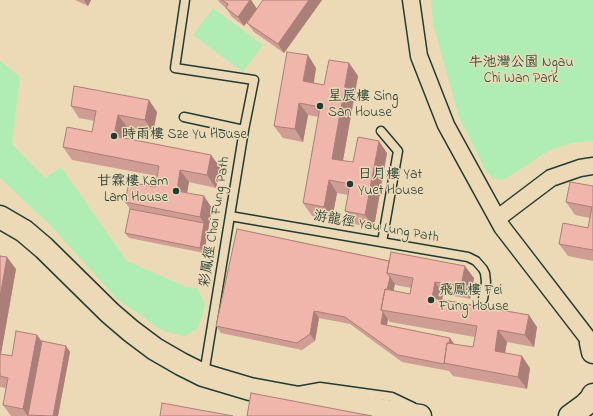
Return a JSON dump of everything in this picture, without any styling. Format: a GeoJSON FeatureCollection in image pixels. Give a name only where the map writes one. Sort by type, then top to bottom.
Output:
{"type":"FeatureCollection","features":[{"type":"Feature","properties":{"kind":"main road"},"geometry":{"type":"LineString","coordinates":[[0,217],[24,231],[44,248],[110,313],[131,331],[155,349],[203,375],[265,395],[420,416]]}},
{"type":"Feature","properties":{"kind":"main road"},"geometry":{"type":"LineString","coordinates":[[570,416],[585,405],[593,395]]}},
{"type":"Feature","properties":{"kind":"street"},"geometry":{"type":"LineString","coordinates":[[410,0],[419,56],[446,124],[502,227],[592,347]]}},
{"type":"Feature","properties":{"kind":"street"},"geometry":{"type":"LineString","coordinates":[[498,218],[551,178],[580,168],[593,166]]}},
{"type":"Feature","properties":{"kind":"lane","name":"彩鳳徑 Choi Fung Path"},"geometry":{"type":"LineString","coordinates":[[185,0],[175,68],[254,80],[244,130],[203,375]]}},
{"type":"Feature","properties":{"kind":"lane"},"geometry":{"type":"LineString","coordinates":[[184,117],[244,130]]}},
{"type":"Feature","properties":{"kind":"lane"},"geometry":{"type":"LineString","coordinates":[[381,131],[398,151],[382,242]]}},
{"type":"Feature","properties":{"kind":"lane","name":"游龍徑 Yau Lung Path"},"geometry":{"type":"LineString","coordinates":[[230,216],[472,259],[480,265],[485,273],[486,282],[483,299]]}},
{"type":"Feature","properties":{"kind":"lane"},"geometry":{"type":"LineString","coordinates":[[265,395],[320,387],[392,397],[412,406],[427,416]]}},
{"type":"Feature","properties":{"kind":"green space","name":"牛池灣公園 Ngau Chi Wan Park"},"geometry":{"type":"Polygon","coordinates":[[[431,0],[593,0],[593,141],[572,143],[550,150],[505,179],[496,180],[487,173],[459,117],[433,24],[431,0]]]}},
{"type":"Feature","properties":{"kind":"green space"},"geometry":{"type":"Polygon","coordinates":[[[213,8],[263,45],[243,72],[193,35],[213,8]]]}},
{"type":"Feature","properties":{"kind":"green space"},"geometry":{"type":"Polygon","coordinates":[[[0,61],[20,77],[12,144],[45,178],[61,167],[127,261],[186,287],[197,288],[205,304],[197,329],[185,336],[163,331],[117,299],[51,226],[0,178],[0,61]]]}},
{"type":"Feature","properties":{"kind":"building"},"geometry":{"type":"Polygon","coordinates":[[[222,0],[250,0],[238,17],[226,8],[228,4],[222,0]]]}},
{"type":"Feature","properties":{"kind":"building"},"geometry":{"type":"Polygon","coordinates":[[[263,0],[309,0],[278,44],[247,23],[263,0]]]}},
{"type":"Feature","properties":{"kind":"building"},"geometry":{"type":"Polygon","coordinates":[[[287,52],[308,55],[303,81],[324,85],[329,60],[349,63],[332,159],[353,162],[358,137],[379,141],[365,215],[345,211],[350,184],[329,180],[324,207],[303,203],[320,107],[299,103],[295,129],[274,126],[287,52]]]}},
{"type":"Feature","properties":{"kind":"building"},"geometry":{"type":"Polygon","coordinates":[[[74,86],[149,100],[145,120],[118,115],[114,136],[211,155],[207,175],[180,170],[177,191],[204,196],[200,217],[125,202],[129,182],[155,187],[159,166],[63,147],[67,127],[92,132],[96,111],[71,106],[74,86]]]}},
{"type":"Feature","properties":{"kind":"building"},"geometry":{"type":"Polygon","coordinates":[[[570,182],[593,186],[593,250],[559,244],[563,223],[588,228],[592,207],[566,202],[570,182]]]}},
{"type":"Feature","properties":{"kind":"building"},"geometry":{"type":"Polygon","coordinates":[[[130,209],[204,223],[200,248],[125,233],[130,209]]]}},
{"type":"Feature","properties":{"kind":"building"},"geometry":{"type":"Polygon","coordinates":[[[237,229],[389,261],[387,273],[390,277],[387,290],[385,289],[381,310],[383,312],[381,324],[450,338],[449,343],[447,343],[444,364],[398,355],[345,317],[314,311],[310,334],[297,343],[216,326],[237,229]]]}},
{"type":"Feature","properties":{"kind":"building"},"geometry":{"type":"Polygon","coordinates":[[[391,252],[465,266],[461,286],[435,282],[432,298],[529,315],[525,335],[498,330],[495,351],[522,356],[518,377],[444,363],[447,343],[473,347],[477,326],[381,310],[385,289],[410,294],[413,278],[387,273],[391,252]]]}},
{"type":"Feature","properties":{"kind":"building"},"geometry":{"type":"Polygon","coordinates":[[[0,256],[7,257],[0,297],[0,256]]]}},
{"type":"Feature","properties":{"kind":"building"},"geometry":{"type":"Polygon","coordinates":[[[16,331],[37,335],[23,409],[3,405],[8,378],[0,376],[0,354],[12,356],[16,331]]]}},
{"type":"Feature","properties":{"kind":"building"},"geometry":{"type":"Polygon","coordinates":[[[42,341],[66,346],[53,416],[28,415],[42,341]]]}},
{"type":"Feature","properties":{"kind":"building"},"geometry":{"type":"Polygon","coordinates":[[[251,393],[372,416],[247,416],[251,393]]]}},
{"type":"Feature","properties":{"kind":"building"},"geometry":{"type":"Polygon","coordinates":[[[162,403],[233,416],[160,416],[162,403]]]}},
{"type":"Feature","properties":{"kind":"place","name":"星辰樓 Sing San House"},"geometry":{"type":"Point","coordinates":[320,106]}},
{"type":"Feature","properties":{"kind":"place","name":"時雨樓 Sze Yu House"},"geometry":{"type":"Point","coordinates":[114,136]}},
{"type":"Feature","properties":{"kind":"place","name":"日月樓 Yat Yuet House"},"geometry":{"type":"Point","coordinates":[350,184]}},
{"type":"Feature","properties":{"kind":"place","name":"甘霖樓 Kam Lam House"},"geometry":{"type":"Point","coordinates":[176,191]}},
{"type":"Feature","properties":{"kind":"place","name":"飛鳳樓 Fei Fung House"},"geometry":{"type":"Point","coordinates":[431,300]}}]}
